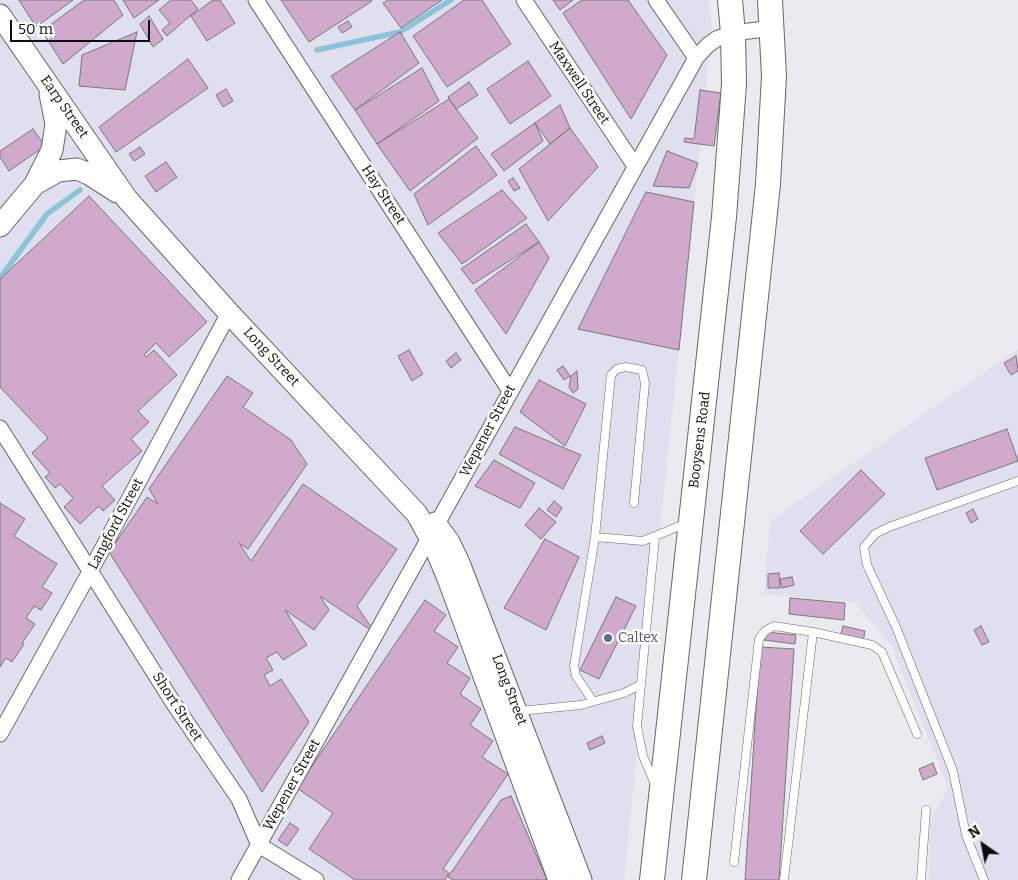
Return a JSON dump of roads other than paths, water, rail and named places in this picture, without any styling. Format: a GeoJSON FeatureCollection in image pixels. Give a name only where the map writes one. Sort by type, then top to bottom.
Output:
{"type":"FeatureCollection","features":[{"type":"Feature","properties":{"kind":"main road","name":"Booysens Road"},"geometry":{"type":"LineString","coordinates":[[652,880],[724,217],[732,122],[733,33],[730,0]]}},
{"type":"Feature","properties":{"kind":"main road"},"geometry":{"type":"LineString","coordinates":[[694,880],[768,184],[774,102],[773,28],[770,0]]}},
{"type":"Feature","properties":{"kind":"main road","name":"Earp Street"},"geometry":{"type":"LineString","coordinates":[[0,15],[127,199]]}},
{"type":"Feature","properties":{"kind":"main road"},"geometry":{"type":"LineString","coordinates":[[0,226],[35,184],[52,150],[56,132],[55,113],[46,82]]}},
{"type":"Feature","properties":{"kind":"main road"},"geometry":{"type":"LineString","coordinates":[[35,184],[58,171],[77,169],[99,179],[127,199]]}},
{"type":"Feature","properties":{"kind":"main road","name":"Long Street"},"geometry":{"type":"LineString","coordinates":[[127,199],[229,313],[434,532],[459,563],[581,880]]}},
{"type":"Feature","properties":{"kind":"main road","name":"Long Street"},"geometry":{"type":"LineString","coordinates":[[434,532],[449,582],[559,880]]}},
{"type":"Feature","properties":{"kind":"main road"},"geometry":{"type":"LineString","coordinates":[[517,711],[514,721],[516,740],[533,786],[536,814]]}},
{"type":"Feature","properties":{"kind":"street","name":"Hay Street"},"geometry":{"type":"LineString","coordinates":[[256,0],[510,391]]}},
{"type":"Feature","properties":{"kind":"street","name":"Maxwell Street"},"geometry":{"type":"LineString","coordinates":[[524,0],[635,166]]}},
{"type":"Feature","properties":{"kind":"street"},"geometry":{"type":"LineString","coordinates":[[656,0],[696,58]]}},
{"type":"Feature","properties":{"kind":"street","name":"Wepener Street"},"geometry":{"type":"LineString","coordinates":[[239,880],[379,625],[434,532],[510,391],[696,58],[713,41],[733,33],[773,28]]}},
{"type":"Feature","properties":{"kind":"street","name":"Langford Street"},"geometry":{"type":"LineString","coordinates":[[0,734],[91,570],[229,313]]}},
{"type":"Feature","properties":{"kind":"street","name":"Short Street"},"geometry":{"type":"LineString","coordinates":[[0,428],[174,704],[239,799],[259,845]]}},
{"type":"Feature","properties":{"kind":"street"},"geometry":{"type":"LineString","coordinates":[[259,845],[316,880]]}},
{"type":"Feature","properties":{"kind":"lane"},"geometry":{"type":"LineString","coordinates":[[593,701],[576,676],[574,666],[595,537],[611,375],[617,369],[626,367],[642,370],[645,383],[634,503]]}},
{"type":"Feature","properties":{"kind":"lane"},"geometry":{"type":"LineString","coordinates":[[984,880],[966,835],[954,771],[896,627],[867,565],[864,547],[875,534],[1018,481]]}},
{"type":"Feature","properties":{"kind":"lane"},"geometry":{"type":"LineString","coordinates":[[595,537],[643,541],[690,522]]}},
{"type":"Feature","properties":{"kind":"lane"},"geometry":{"type":"LineString","coordinates":[[655,537],[640,685],[638,738],[642,756],[660,798]]}},
{"type":"Feature","properties":{"kind":"lane"},"geometry":{"type":"LineString","coordinates":[[734,862],[759,639],[765,631],[774,626],[813,632],[872,645],[882,652],[917,734]]}},
{"type":"Feature","properties":{"kind":"lane"},"geometry":{"type":"LineString","coordinates":[[784,880],[813,632]]}},
{"type":"Feature","properties":{"kind":"lane"},"geometry":{"type":"LineString","coordinates":[[517,711],[567,708],[624,692],[640,685]]}},
{"type":"Feature","properties":{"kind":"lane"},"geometry":{"type":"LineString","coordinates":[[921,880],[926,810]]}},
{"type":"Feature","properties":{"kind":"waterway"},"geometry":{"type":"LineString","coordinates":[[317,50],[400,32],[451,0]]}},
{"type":"Feature","properties":{"kind":"waterway"},"geometry":{"type":"LineString","coordinates":[[0,278],[47,214],[80,190]]}},
{"type":"Feature","properties":{"kind":"place","name":"Caltex"},"geometry":{"type":"Point","coordinates":[608,638]}}]}
